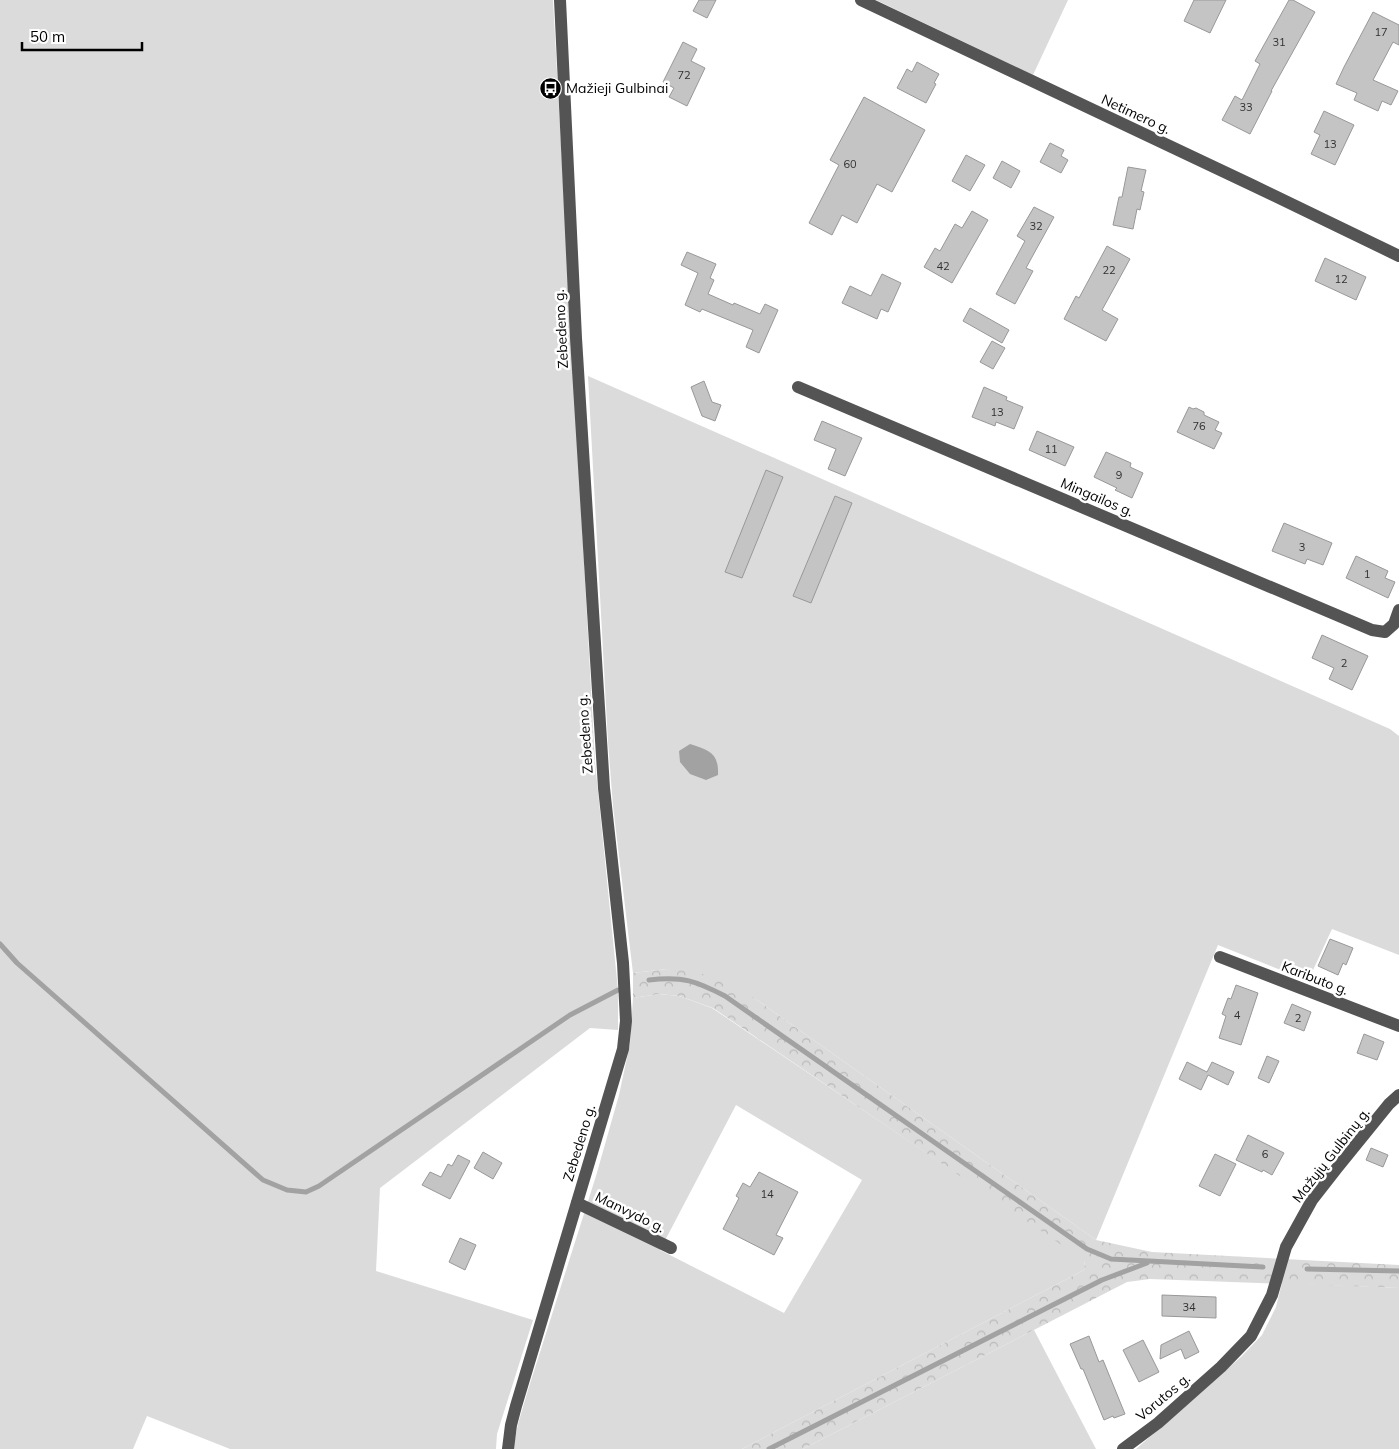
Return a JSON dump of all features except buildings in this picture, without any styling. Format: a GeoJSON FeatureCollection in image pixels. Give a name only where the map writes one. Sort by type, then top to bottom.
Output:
{"type":"FeatureCollection","features":[{"type":"Feature","properties":{"kind":"street","name":"Zebedeno g."},"geometry":{"type":"LineString","coordinates":[[508,1449],[516,1406],[623,1049],[626,1021],[623,963],[604,788],[576,338],[560,0]]}},
{"type":"Feature","properties":{"kind":"street","name":"Netimero g."},"geometry":{"type":"LineString","coordinates":[[861,0],[1399,256]]}},
{"type":"Feature","properties":{"kind":"street","name":"Mingailos g."},"geometry":{"type":"LineString","coordinates":[[798,386],[1372,630],[1385,632],[1394,624],[1399,610]]}},
{"type":"Feature","properties":{"kind":"street","name":"Kaributo g."},"geometry":{"type":"LineString","coordinates":[[1220,957],[1399,1026]]}},
{"type":"Feature","properties":{"kind":"street","name":"Mažųjų Gulbinų g."},"geometry":{"type":"LineString","coordinates":[[1221,1367],[1251,1336],[1272,1295],[1286,1246],[1312,1200],[1389,1104],[1399,1095]]}},
{"type":"Feature","properties":{"kind":"street","name":"Manvydo g."},"geometry":{"type":"LineString","coordinates":[[577,1203],[671,1248]]}},
{"type":"Feature","properties":{"kind":"street","name":"Vorutos g."},"geometry":{"type":"LineString","coordinates":[[1123,1449],[1158,1423],[1221,1367]]}},
{"type":"Feature","properties":{"kind":"green space"},"geometry":{"type":"Polygon","coordinates":[[[0,0],[553,0],[595,762],[618,990],[618,1030],[590,1028],[380,1188],[376,1271],[533,1320],[497,1434],[496,1449],[230,1449],[147,1416],[133,1449],[0,1449],[0,0]]]}},
{"type":"Feature","properties":{"kind":"green space"},"geometry":{"type":"Polygon","coordinates":[[[876,0],[1068,0],[1033,75],[876,0]]]}},
{"type":"Feature","properties":{"kind":"green space"},"geometry":{"type":"Polygon","coordinates":[[[588,376],[1390,729],[1399,736],[1399,955],[1332,929],[1308,981],[1218,945],[1096,1240],[757,1000],[667,969],[633,973],[613,806],[608,742],[588,376]]]}},
{"type":"Feature","properties":{"kind":"green space"},"geometry":{"type":"Polygon","coordinates":[[[667,969],[697,972],[727,982],[757,1000],[1096,1240],[1152,1252],[1399,1265],[1399,1288],[1150,1279],[1127,1282],[803,1449],[742,1449],[1084,1270],[1085,1261],[713,1008],[679,996],[659,994],[633,998],[633,973],[667,969]]]}},
{"type":"Feature","properties":{"kind":"green space"},"geometry":{"type":"Polygon","coordinates":[[[659,994],[679,996],[712,1008],[1085,1260],[1084,1270],[742,1449],[513,1449],[528,1390],[596,1176],[619,1095],[630,1044],[633,998],[659,994]],[[736,1105],[660,1250],[784,1313],[862,1180],[736,1105]]]}},
{"type":"Feature","properties":{"kind":"green space"},"geometry":{"type":"Polygon","coordinates":[[[1282,1283],[1399,1288],[1399,1449],[1136,1449],[1242,1356],[1262,1335],[1276,1307],[1282,1283]]]}},
{"type":"Feature","properties":{"kind":"green space"},"geometry":{"type":"Polygon","coordinates":[[[1034,1330],[1096,1449],[803,1449],[1034,1330]]]}},
{"type":"Feature","properties":{"kind":"shaded area"},"geometry":{"type":"Polygon","coordinates":[[[690,744],[703,748],[715,757],[718,775],[706,780],[690,774],[680,762],[679,751],[690,744]]]}},
{"type":"Feature","properties":{"kind":"waterway"},"geometry":{"type":"LineString","coordinates":[[0,944],[17,963],[263,1180],[287,1190],[306,1192],[319,1186],[570,1015],[618,990]]}},
{"type":"Feature","properties":{"kind":"waterway"},"geometry":{"type":"LineString","coordinates":[[649,980],[680,979],[697,983],[725,996],[1087,1249],[1111,1259],[1263,1267]]}},
{"type":"Feature","properties":{"kind":"waterway"},"geometry":{"type":"LineString","coordinates":[[769,1449],[1102,1280],[1147,1263]]}},
{"type":"Feature","properties":{"kind":"waterway"},"geometry":{"type":"LineString","coordinates":[[1307,1269],[1399,1271]]}},
{"type":"Feature","properties":{"kind":"place","name":"Mažieji Gulbinai"},"geometry":{"type":"Point","coordinates":[550,88]}}]}
